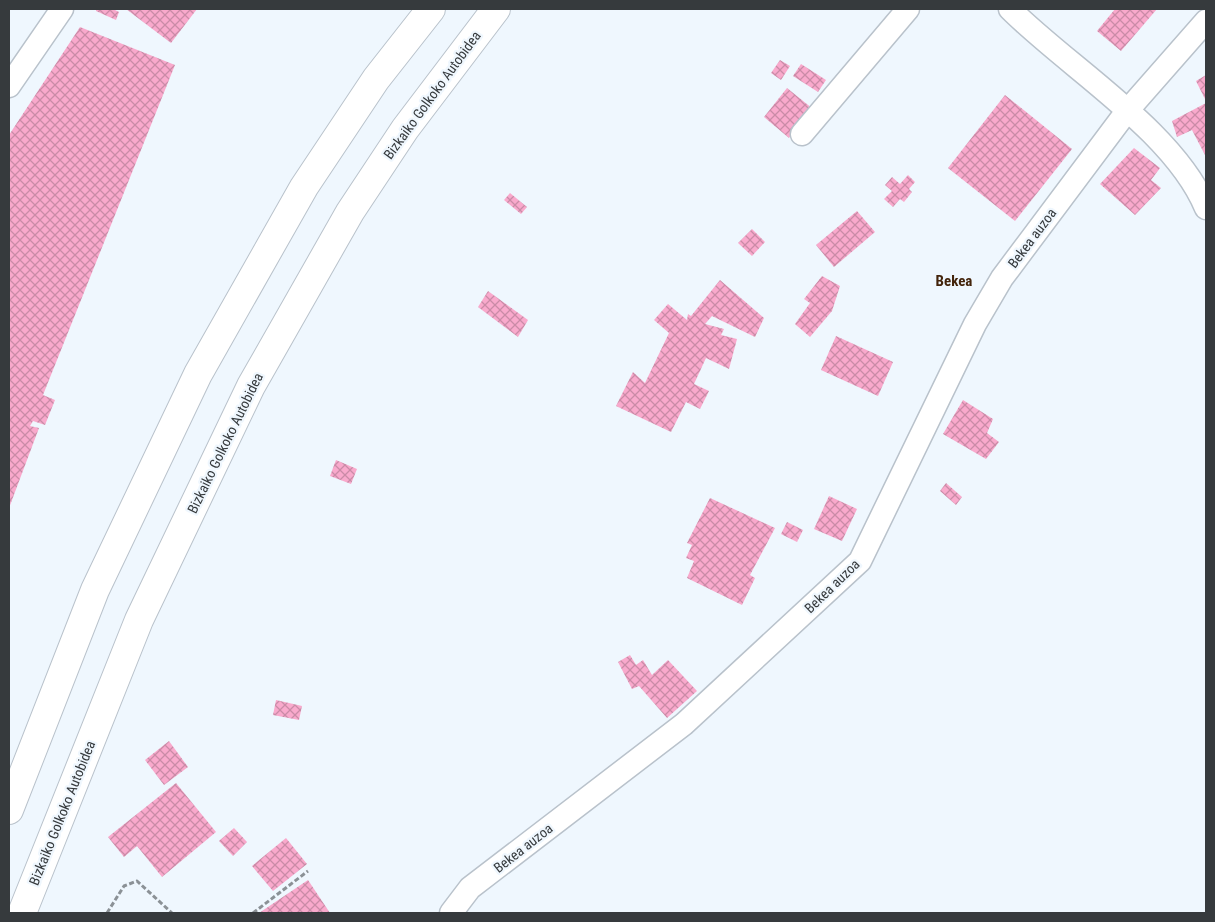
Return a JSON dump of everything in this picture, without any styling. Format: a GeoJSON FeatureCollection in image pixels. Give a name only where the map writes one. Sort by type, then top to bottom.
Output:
{"type":"FeatureCollection","features":[{"type":"Feature","properties":{"kind":"highway"},"geometry":{"type":"LineString","coordinates":[[9,810],[96,590],[198,374],[304,187],[376,79],[419,9]]}},
{"type":"Feature","properties":{"kind":"highway"},"geometry":{"type":"LineString","coordinates":[[376,79],[431,9]]}},
{"type":"Feature","properties":{"kind":"highway","name":"Bizkaiko Golkoko Autobidea"},"geometry":{"type":"LineString","coordinates":[[22,913],[139,620],[251,386],[350,212],[404,130],[496,9]]}},
{"type":"Feature","properties":{"kind":"street"},"geometry":{"type":"LineString","coordinates":[[9,86],[62,9]]}},
{"type":"Feature","properties":{"kind":"street"},"geometry":{"type":"LineString","coordinates":[[802,134],[908,9]]}},
{"type":"Feature","properties":{"kind":"street"},"geometry":{"type":"LineString","coordinates":[[1010,9],[1127,111],[1180,161],[1206,208]]}},
{"type":"Feature","properties":{"kind":"street","name":"Bekea auzoa"},"geometry":{"type":"LineString","coordinates":[[451,913],[470,888],[684,724],[860,561],[975,324],[1002,278],[1127,111],[1206,21]]}},
{"type":"Feature","properties":{"kind":"path"},"geometry":{"type":"LineString","coordinates":[[253,913],[308,870]]}},
{"type":"Feature","properties":{"kind":"path"},"geometry":{"type":"LineString","coordinates":[[107,913],[124,886],[138,881],[172,913]]}},
{"type":"Feature","properties":{"kind":"building"},"geometry":{"type":"Polygon","coordinates":[[[96,9],[113,9],[119,12],[116,20],[96,11],[96,9]]]}},
{"type":"Feature","properties":{"kind":"building"},"geometry":{"type":"Polygon","coordinates":[[[126,9],[197,9],[171,43],[126,9]]]}},
{"type":"Feature","properties":{"kind":"building"},"geometry":{"type":"Polygon","coordinates":[[[1115,9],[1157,9],[1121,51],[1097,31],[1115,9]]]}},
{"type":"Feature","properties":{"kind":"building"},"geometry":{"type":"Polygon","coordinates":[[[80,27],[175,65],[43,395],[55,400],[45,425],[33,421],[30,426],[39,428],[9,508],[9,135],[80,27]]]}},
{"type":"Feature","properties":{"kind":"building"},"geometry":{"type":"Polygon","coordinates":[[[780,60],[790,66],[781,80],[771,73],[780,60]]]}},
{"type":"Feature","properties":{"kind":"building"},"geometry":{"type":"Polygon","coordinates":[[[801,64],[826,80],[818,92],[793,76],[801,64]]]}},
{"type":"Feature","properties":{"kind":"building"},"geometry":{"type":"Polygon","coordinates":[[[1206,75],[1206,101],[1196,81],[1206,75]]]}},
{"type":"Feature","properties":{"kind":"building"},"geometry":{"type":"Polygon","coordinates":[[[787,88],[813,109],[789,138],[764,117],[787,88]]]}},
{"type":"Feature","properties":{"kind":"building"},"geometry":{"type":"Polygon","coordinates":[[[1005,95],[1072,149],[1015,221],[948,168],[1005,95]]]}},
{"type":"Feature","properties":{"kind":"building"},"geometry":{"type":"Polygon","coordinates":[[[1206,103],[1206,157],[1192,130],[1177,137],[1172,121],[1206,103]]]}},
{"type":"Feature","properties":{"kind":"building"},"geometry":{"type":"Polygon","coordinates":[[[1134,148],[1160,168],[1151,180],[1161,188],[1135,215],[1100,184],[1134,148]]]}},
{"type":"Feature","properties":{"kind":"building"},"geometry":{"type":"Polygon","coordinates":[[[908,175],[915,182],[909,189],[912,192],[904,202],[900,199],[893,207],[884,199],[892,191],[885,185],[892,177],[900,184],[908,175]]]}},
{"type":"Feature","properties":{"kind":"building"},"geometry":{"type":"Polygon","coordinates":[[[510,193],[527,207],[521,214],[504,200],[510,193]]]}},
{"type":"Feature","properties":{"kind":"building"},"geometry":{"type":"Polygon","coordinates":[[[857,211],[875,232],[834,267],[816,245],[857,211]]]}},
{"type":"Feature","properties":{"kind":"building"},"geometry":{"type":"Polygon","coordinates":[[[752,229],[765,242],[752,256],[738,243],[752,229]]]}},
{"type":"Feature","properties":{"kind":"building"},"geometry":{"type":"Polygon","coordinates":[[[822,276],[840,286],[832,311],[810,337],[795,324],[810,303],[804,299],[822,276]]]}},
{"type":"Feature","properties":{"kind":"building"},"geometry":{"type":"Polygon","coordinates":[[[720,280],[764,318],[755,337],[712,316],[705,324],[724,329],[721,335],[737,339],[729,369],[706,358],[694,384],[709,391],[700,409],[686,402],[671,432],[616,406],[633,372],[645,383],[669,333],[654,320],[668,304],[687,320],[688,314],[691,316],[720,280]]]}},
{"type":"Feature","properties":{"kind":"building"},"geometry":{"type":"Polygon","coordinates":[[[488,291],[528,320],[518,337],[478,307],[488,291]]]}},
{"type":"Feature","properties":{"kind":"building"},"geometry":{"type":"Polygon","coordinates":[[[836,336],[893,362],[878,396],[821,370],[836,336]]]}},
{"type":"Feature","properties":{"kind":"building"},"geometry":{"type":"Polygon","coordinates":[[[963,400],[993,419],[987,433],[999,442],[986,459],[943,434],[963,400]]]}},
{"type":"Feature","properties":{"kind":"building"},"geometry":{"type":"Polygon","coordinates":[[[336,460],[357,469],[351,484],[330,476],[336,460]]]}},
{"type":"Feature","properties":{"kind":"building"},"geometry":{"type":"Polygon","coordinates":[[[946,483],[962,497],[956,505],[940,491],[946,483]]]}},
{"type":"Feature","properties":{"kind":"building"},"geometry":{"type":"Polygon","coordinates":[[[829,496],[857,509],[842,541],[814,529],[829,496]]]}},
{"type":"Feature","properties":{"kind":"building"},"geometry":{"type":"Polygon","coordinates":[[[710,498],[775,528],[750,575],[755,578],[742,605],[687,578],[694,561],[686,558],[692,545],[687,543],[710,498]]]}},
{"type":"Feature","properties":{"kind":"building"},"geometry":{"type":"Polygon","coordinates":[[[787,522],[803,530],[797,542],[781,534],[787,522]]]}},
{"type":"Feature","properties":{"kind":"building"},"geometry":{"type":"Polygon","coordinates":[[[630,655],[636,665],[643,660],[652,675],[668,660],[697,691],[667,718],[639,686],[632,689],[618,662],[630,655]]]}},
{"type":"Feature","properties":{"kind":"building"},"geometry":{"type":"Polygon","coordinates":[[[276,700],[302,706],[299,720],[273,715],[276,700]]]}},
{"type":"Feature","properties":{"kind":"building"},"geometry":{"type":"Polygon","coordinates":[[[169,741],[188,767],[164,785],[145,760],[169,741]]]}},
{"type":"Feature","properties":{"kind":"building"},"geometry":{"type":"Polygon","coordinates":[[[176,783],[216,832],[162,877],[137,846],[124,857],[108,837],[176,783]]]}},
{"type":"Feature","properties":{"kind":"building"},"geometry":{"type":"Polygon","coordinates":[[[234,828],[247,842],[233,856],[219,841],[234,828]]]}},
{"type":"Feature","properties":{"kind":"building"},"geometry":{"type":"Polygon","coordinates":[[[286,838],[307,864],[273,891],[252,866],[286,838]]]}},
{"type":"Feature","properties":{"kind":"building"},"geometry":{"type":"Polygon","coordinates":[[[308,880],[330,913],[259,913],[308,880]]]}},
{"type":"Feature","properties":{"kind":"district","name":"Bekea"},"geometry":{"type":"Point","coordinates":[954,281]}}]}
